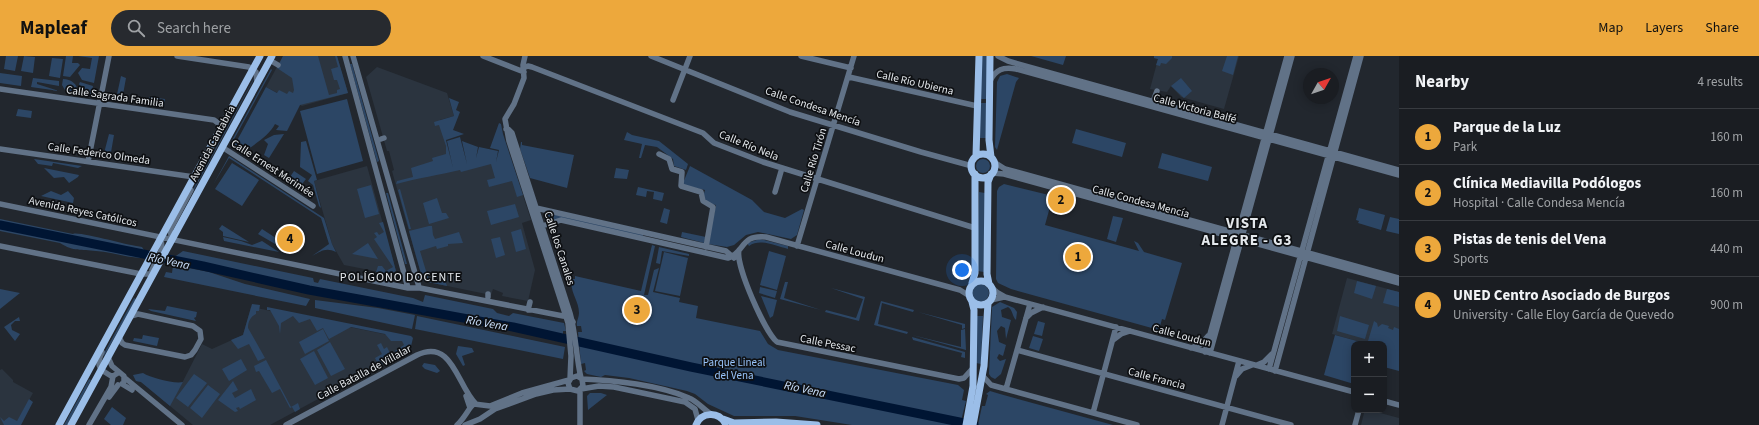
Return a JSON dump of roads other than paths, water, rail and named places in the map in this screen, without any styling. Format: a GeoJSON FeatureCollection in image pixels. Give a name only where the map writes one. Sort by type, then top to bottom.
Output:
{"type":"FeatureCollection","features":[{"type":"Feature","properties":{"kind":"main road","name":"Avenida Cantabria"},"geometry":{"type":"LineString","coordinates":[[71,425],[156,270],[155,261],[160,253],[161,237],[260,56]]}},
{"type":"Feature","properties":{"kind":"main road"},"geometry":{"type":"LineString","coordinates":[[973,425],[974,310],[969,289],[975,273],[975,174],[972,166],[976,156],[979,56]]}},
{"type":"Feature","properties":{"kind":"main road"},"geometry":{"type":"LineString","coordinates":[[966,425],[979,392],[989,301],[993,292],[987,274],[988,182],[992,174],[993,160],[989,140],[990,56]]}},
{"type":"Feature","properties":{"kind":"main road","name":"Avenida Cantabria"},"geometry":{"type":"LineString","coordinates":[[59,425],[141,274],[155,261],[172,240],[257,82],[272,59]]}},
{"type":"Feature","properties":{"kind":"main road"},"geometry":{"type":"LineString","coordinates":[[976,156],[984,154],[993,160]]}},
{"type":"Feature","properties":{"kind":"main road"},"geometry":{"type":"LineString","coordinates":[[975,174],[983,177],[992,174]]}},
{"type":"Feature","properties":{"kind":"main road"},"geometry":{"type":"LineString","coordinates":[[972,283],[981,280],[990,285]]}},
{"type":"Feature","properties":{"kind":"main road"},"geometry":{"type":"LineString","coordinates":[[970,298],[978,305],[989,301]]}},
{"type":"Feature","properties":{"kind":"main road"},"geometry":{"type":"LineString","coordinates":[[696,423],[706,415],[711,414],[724,422],[776,422],[817,425]]}},
{"type":"Feature","properties":{"kind":"street"},"geometry":{"type":"LineString","coordinates":[[88,162],[109,56]]}},
{"type":"Feature","properties":{"kind":"street"},"geometry":{"type":"LineString","coordinates":[[176,56],[253,69],[256,72],[257,82]]}},
{"type":"Feature","properties":{"kind":"street"},"geometry":{"type":"LineString","coordinates":[[344,56],[408,288]]}},
{"type":"Feature","properties":{"kind":"street"},"geometry":{"type":"LineString","coordinates":[[353,56],[394,188],[419,288]]}},
{"type":"Feature","properties":{"kind":"street","name":"Calle Río Nela"},"geometry":{"type":"LineString","coordinates":[[483,56],[524,70],[530,66],[666,118],[703,133],[714,143],[782,168],[975,228]]}},
{"type":"Feature","properties":{"kind":"street","name":"Calle los Canales"},"geometry":{"type":"LineString","coordinates":[[525,56],[524,78],[513,105],[505,116],[506,129],[539,215],[573,322],[573,349],[570,380]]}},
{"type":"Feature","properties":{"kind":"street","name":"Calle Condesa Mencía"},"geometry":{"type":"LineString","coordinates":[[650,56],[790,112],[943,159],[972,166]]}},
{"type":"Feature","properties":{"kind":"street"},"geometry":{"type":"LineString","coordinates":[[673,100],[690,56]]}},
{"type":"Feature","properties":{"kind":"street"},"geometry":{"type":"LineString","coordinates":[[801,56],[851,68]]}},
{"type":"Feature","properties":{"kind":"street","name":"Calle Río Tirón"},"geometry":{"type":"LineString","coordinates":[[797,246],[849,77],[854,56]]}},
{"type":"Feature","properties":{"kind":"street","name":"Calle Victoria Balfé"},"geometry":{"type":"LineString","coordinates":[[998,56],[1008,61],[1267,136]]}},
{"type":"Feature","properties":{"kind":"street"},"geometry":{"type":"LineString","coordinates":[[1207,352],[1239,236],[1266,148],[1268,124],[1286,56]]}},
{"type":"Feature","properties":{"kind":"street"},"geometry":{"type":"LineString","coordinates":[[1191,348],[1201,344],[1212,333],[1239,248],[1240,222],[1292,56]]}},
{"type":"Feature","properties":{"kind":"street"},"geometry":{"type":"LineString","coordinates":[[1272,370],[1304,254],[1332,164],[1332,142],[1356,56]]}},
{"type":"Feature","properties":{"kind":"street"},"geometry":{"type":"LineString","coordinates":[[1288,374],[1280,366],[1277,352],[1304,264],[1305,241],[1361,56]]}},
{"type":"Feature","properties":{"kind":"street"},"geometry":{"type":"LineString","coordinates":[[272,59],[278,65]]}},
{"type":"Feature","properties":{"kind":"street","name":"Calle Victoria Balfé"},"geometry":{"type":"LineString","coordinates":[[990,81],[995,72],[1000,69],[1014,69],[1267,136],[1399,175]]}},
{"type":"Feature","properties":{"kind":"street","name":"Calle Río Ubierna"},"geometry":{"type":"LineString","coordinates":[[849,77],[977,106]]}},
{"type":"Feature","properties":{"kind":"street","name":"Calle Sagrada Familia"},"geometry":{"type":"LineString","coordinates":[[0,89],[214,120],[218,123],[220,131]]}},
{"type":"Feature","properties":{"kind":"street"},"geometry":{"type":"LineString","coordinates":[[1154,99],[1157,91]]}},
{"type":"Feature","properties":{"kind":"street","name":"Calle los Canales"},"geometry":{"type":"LineString","coordinates":[[506,129],[511,131],[514,139],[535,222],[572,332]]}},
{"type":"Feature","properties":{"kind":"street","name":"Calle Ernest Merimée"},"geometry":{"type":"LineString","coordinates":[[222,147],[312,206]]}},
{"type":"Feature","properties":{"kind":"street","name":"Calle Federico Olmeda"},"geometry":{"type":"LineString","coordinates":[[0,149],[194,178]]}},
{"type":"Feature","properties":{"kind":"street"},"geometry":{"type":"LineString","coordinates":[[659,154],[669,159],[672,169],[682,172],[682,186],[701,192],[703,201],[713,207],[706,247]]}},
{"type":"Feature","properties":{"kind":"street","name":"Calle Victoria Balfé"},"geometry":{"type":"LineString","coordinates":[[1332,154],[1399,170]]}},
{"type":"Feature","properties":{"kind":"street","name":"Calle Condesa Mencía"},"geometry":{"type":"LineString","coordinates":[[993,160],[1011,171],[1304,254],[1399,278]]}},
{"type":"Feature","properties":{"kind":"street"},"geometry":{"type":"LineString","coordinates":[[775,192],[782,168]]}},
{"type":"Feature","properties":{"kind":"street","name":"Calle Condesa Mencía"},"geometry":{"type":"LineString","coordinates":[[992,174],[1004,174],[1239,236]]}},
{"type":"Feature","properties":{"kind":"street","name":"Avenida Cantabria"},"geometry":{"type":"LineString","coordinates":[[172,240],[170,230],[192,188],[194,178]]}},
{"type":"Feature","properties":{"kind":"street"},"geometry":{"type":"LineString","coordinates":[[382,192],[394,188]]}},
{"type":"Feature","properties":{"kind":"street","name":"Avenida Reyes Católicos"},"geometry":{"type":"LineString","coordinates":[[0,204],[408,288],[419,288],[528,310],[566,316]]}},
{"type":"Feature","properties":{"kind":"street"},"geometry":{"type":"LineString","coordinates":[[536,208],[646,236],[673,246],[725,258],[732,257]]}},
{"type":"Feature","properties":{"kind":"street"},"geometry":{"type":"LineString","coordinates":[[549,212],[539,215],[535,222],[542,226],[556,220],[561,220],[675,240],[726,251],[740,269]]}},
{"type":"Feature","properties":{"kind":"street"},"geometry":{"type":"LineString","coordinates":[[547,240],[547,229],[549,224]]}},
{"type":"Feature","properties":{"kind":"street","name":"Calle Loudun"},"geometry":{"type":"LineString","coordinates":[[732,257],[748,240],[757,236],[766,237],[960,290],[970,298]]}},
{"type":"Feature","properties":{"kind":"street"},"geometry":{"type":"LineString","coordinates":[[673,246],[675,240]]}},
{"type":"Feature","properties":{"kind":"street"},"geometry":{"type":"LineString","coordinates":[[0,246],[141,274],[150,274],[156,270]]}},
{"type":"Feature","properties":{"kind":"street","name":"Calle Pessac"},"geometry":{"type":"LineString","coordinates":[[740,248],[738,255],[740,269],[770,335],[781,344],[959,379],[964,378],[973,368]]}},
{"type":"Feature","properties":{"kind":"street","name":"Calle Condesa Mencía"},"geometry":{"type":"LineString","coordinates":[[1304,254],[1399,283]]}},
{"type":"Feature","properties":{"kind":"street","name":"Avenida Cantabria"},"geometry":{"type":"LineString","coordinates":[[144,294],[144,286],[155,261]]}},
{"type":"Feature","properties":{"kind":"street","name":"Calle Loudun"},"geometry":{"type":"LineString","coordinates":[[990,285],[998,294],[1005,297],[1351,391]]}},
{"type":"Feature","properties":{"kind":"street","name":"Calle Loudun"},"geometry":{"type":"LineString","coordinates":[[989,301],[1005,297]]}},
{"type":"Feature","properties":{"kind":"street"},"geometry":{"type":"LineString","coordinates":[[528,310],[530,302]]}},
{"type":"Feature","properties":{"kind":"street"},"geometry":{"type":"LineString","coordinates":[[1006,389],[1030,304]]}},
{"type":"Feature","properties":{"kind":"street"},"geometry":{"type":"LineString","coordinates":[[1026,318],[1035,310],[1043,307]]}},
{"type":"Feature","properties":{"kind":"street"},"geometry":{"type":"LineString","coordinates":[[119,337],[125,345],[184,357],[193,353],[201,339],[200,331],[193,326],[140,314],[131,316]]}},
{"type":"Feature","properties":{"kind":"street"},"geometry":{"type":"LineString","coordinates":[[566,316],[570,317],[573,322]]}},
{"type":"Feature","properties":{"kind":"street","name":"Avenida Cantabria"},"geometry":{"type":"LineString","coordinates":[[100,370],[98,361],[112,335],[114,326]]}},
{"type":"Feature","properties":{"kind":"street"},"geometry":{"type":"LineString","coordinates":[[1092,413],[1116,327]]}},
{"type":"Feature","properties":{"kind":"street"},"geometry":{"type":"LineString","coordinates":[[1112,342],[1121,334],[1130,331]]}},
{"type":"Feature","properties":{"kind":"street"},"geometry":{"type":"LineString","coordinates":[[1212,333],[1215,348],[1223,356]]}},
{"type":"Feature","properties":{"kind":"street","name":"Calle los Canales"},"geometry":{"type":"LineString","coordinates":[[573,349],[581,379]]}},
{"type":"Feature","properties":{"kind":"street","name":"Calle Francia"},"geometry":{"type":"LineString","coordinates":[[1017,350],[1292,425]]}},
{"type":"Feature","properties":{"kind":"street","name":"Calle Batalla de Villalar"},"geometry":{"type":"LineString","coordinates":[[286,425],[417,354],[426,352],[439,353],[448,360],[470,397],[479,405]]}},
{"type":"Feature","properties":{"kind":"street"},"geometry":{"type":"LineString","coordinates":[[1235,376],[1242,369],[1267,360],[1277,352]]}},
{"type":"Feature","properties":{"kind":"street","name":"Calle Batalla de Villalar"},"geometry":{"type":"LineString","coordinates":[[292,425],[423,356],[438,357],[448,364],[467,399],[469,410]]}},
{"type":"Feature","properties":{"kind":"street"},"geometry":{"type":"LineString","coordinates":[[108,357],[118,373],[123,374],[125,378],[182,425]]}},
{"type":"Feature","properties":{"kind":"street"},"geometry":{"type":"LineString","coordinates":[[1222,425],[1239,361]]}},
{"type":"Feature","properties":{"kind":"street"},"geometry":{"type":"LineString","coordinates":[[100,370],[116,382],[129,387],[176,425]]}},
{"type":"Feature","properties":{"kind":"street"},"geometry":{"type":"LineString","coordinates":[[92,425],[116,382],[118,373]]}},
{"type":"Feature","properties":{"kind":"street"},"geometry":{"type":"LineString","coordinates":[[982,374],[991,385],[1137,425]]}},
{"type":"Feature","properties":{"kind":"street"},"geometry":{"type":"LineString","coordinates":[[457,425],[469,410],[479,405],[490,406],[529,391],[570,380],[575,376],[581,379],[642,386],[676,394],[694,401],[711,414]]}},
{"type":"Feature","properties":{"kind":"street"},"geometry":{"type":"LineString","coordinates":[[89,425],[116,382],[125,378]]}},
{"type":"Feature","properties":{"kind":"street"},"geometry":{"type":"LineString","coordinates":[[580,425],[580,390],[584,384],[581,379]]}},
{"type":"Feature","properties":{"kind":"street"},"geometry":{"type":"LineString","coordinates":[[570,380],[568,384],[579,402]]}},
{"type":"Feature","properties":{"kind":"street"},"geometry":{"type":"LineString","coordinates":[[979,392],[991,385]]}},
{"type":"Feature","properties":{"kind":"street"},"geometry":{"type":"LineString","coordinates":[[465,425],[481,419],[484,415],[509,403],[536,394],[553,390],[580,390],[599,386],[614,387],[685,402],[695,409],[696,423]]}},
{"type":"Feature","properties":{"kind":"street"},"geometry":{"type":"LineString","coordinates":[[1081,410],[1091,405],[1097,398]]}},
{"type":"Feature","properties":{"kind":"street"},"geometry":{"type":"LineString","coordinates":[[1387,402],[1399,405]]}},
{"type":"Feature","properties":{"kind":"street"},"geometry":{"type":"LineString","coordinates":[[479,405],[484,410],[484,415]]}},
{"type":"Feature","properties":{"kind":"street"},"geometry":{"type":"LineString","coordinates":[[469,410],[470,417],[475,420]]}},
{"type":"Feature","properties":{"kind":"street"},"geometry":{"type":"LineString","coordinates":[[1355,425],[1358,413]]}},
{"type":"Feature","properties":{"kind":"waterway","name":"Río Vena"},"geometry":{"type":"LineString","coordinates":[[0,225],[203,266],[309,290],[513,327],[691,367],[974,425]]}},
{"type":"Feature","properties":{"kind":"place","name":"Clínica Mediavilla Podólogos"},"geometry":{"type":"Point","coordinates":[1061,200]}},
{"type":"Feature","properties":{"kind":"place","name":"UNED Centro Asociado de Burgos"},"geometry":{"type":"Point","coordinates":[290,239]}},
{"type":"Feature","properties":{"kind":"place","name":"Parque de la Luz"},"geometry":{"type":"Point","coordinates":[1078,257]}},
{"type":"Feature","properties":{"kind":"place","name":"Pistas de tenis del Vena"},"geometry":{"type":"Point","coordinates":[637,310]}},
{"type":"Feature","properties":{"kind":"district","name":"VISTA ALEGRE - G3"},"geometry":{"type":"Point","coordinates":[1247,232]}},
{"type":"Feature","properties":{"kind":"district","name":"POLÍGONO DOCENTE"},"geometry":{"type":"Point","coordinates":[401,277]}},
{"type":"Feature","properties":{"kind":"park label","name":"Parque Lineal del Vena"},"geometry":{"type":"Point","coordinates":[734,368]}}]}
